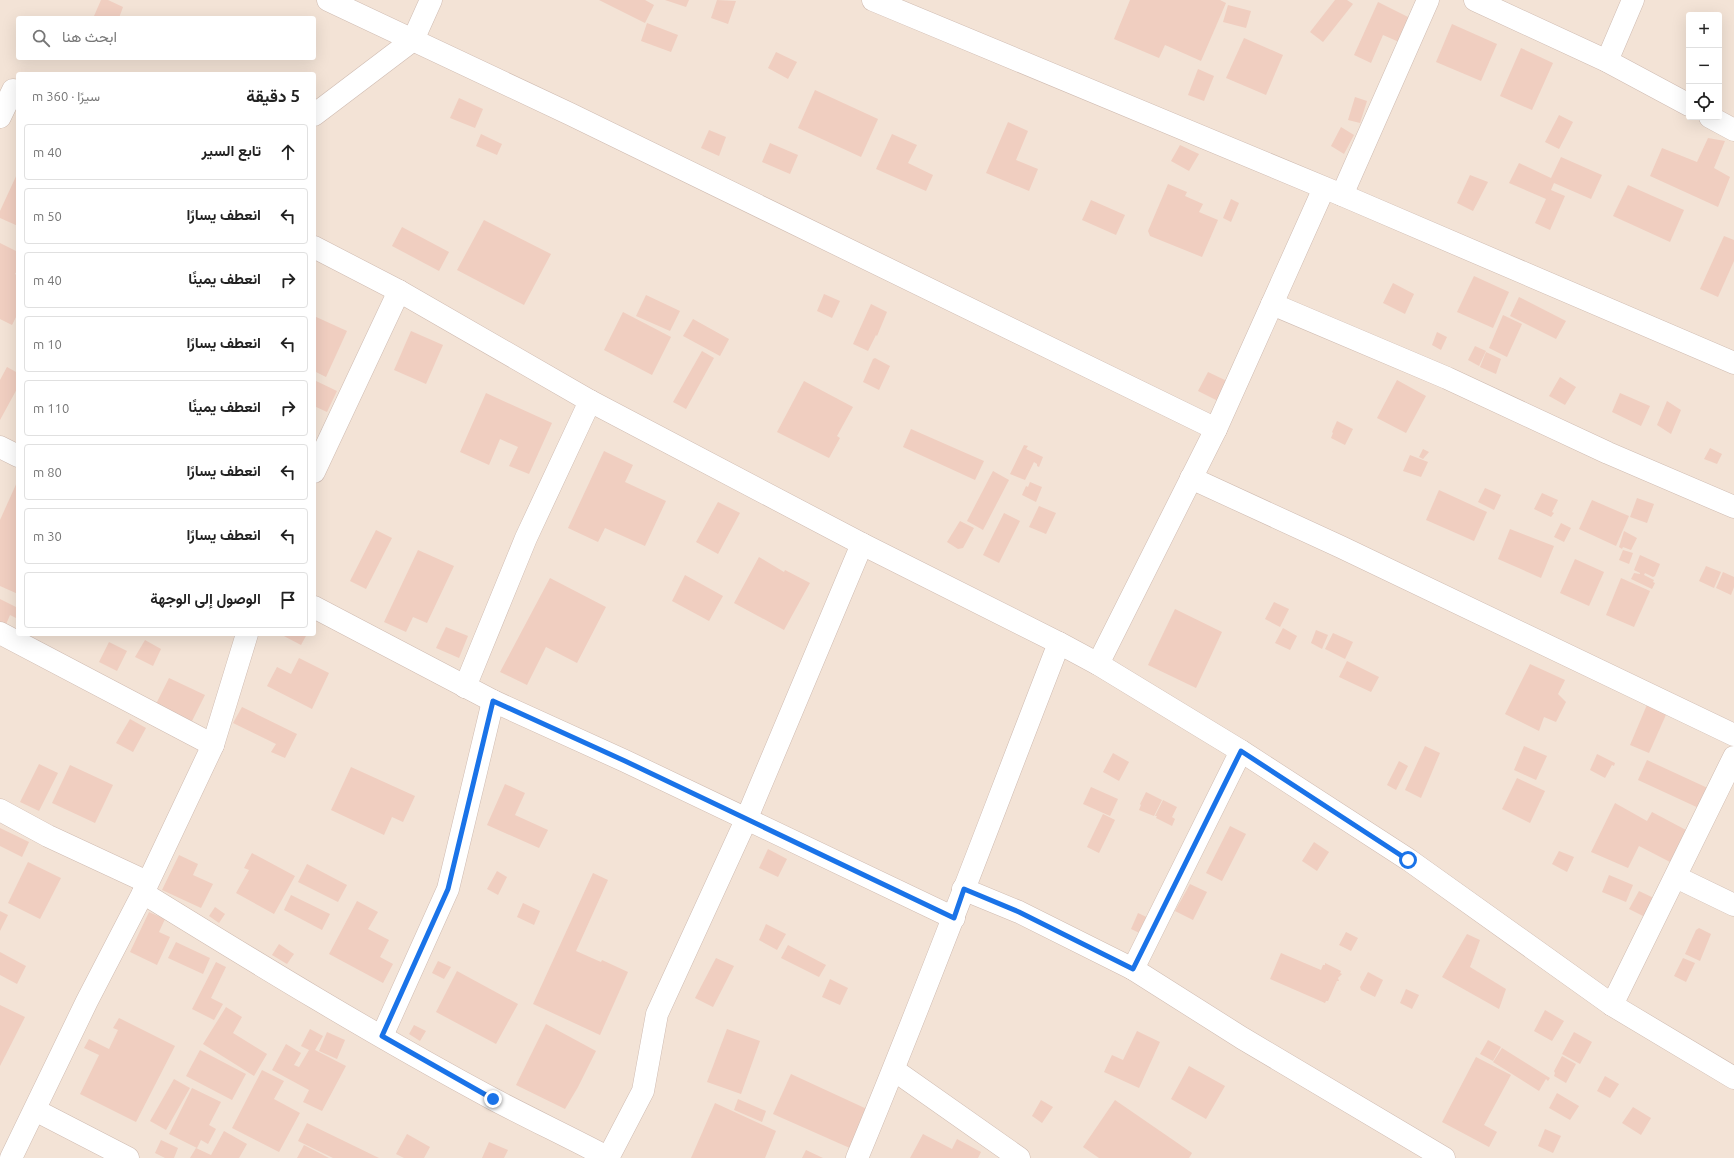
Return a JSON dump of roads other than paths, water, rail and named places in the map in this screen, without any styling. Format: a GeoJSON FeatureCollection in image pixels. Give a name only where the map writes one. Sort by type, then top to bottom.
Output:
{"type":"FeatureCollection","features":[{"type":"Feature","properties":{"kind":"street"},"geometry":{"type":"LineString","coordinates":[[328,0],[577,117],[1216,429]]}},
{"type":"Feature","properties":{"kind":"street"},"geometry":{"type":"LineString","coordinates":[[316,113],[413,40],[431,0]]}},
{"type":"Feature","properties":{"kind":"street"},"geometry":{"type":"LineString","coordinates":[[873,0],[1333,192],[1734,363]]}},
{"type":"Feature","properties":{"kind":"street"},"geometry":{"type":"LineString","coordinates":[[1098,664],[1216,429],[1272,304],[1333,192],[1428,0]]}},
{"type":"Feature","properties":{"kind":"street"},"geometry":{"type":"LineString","coordinates":[[1475,0],[1607,61],[1686,103]]}},
{"type":"Feature","properties":{"kind":"street"},"geometry":{"type":"LineString","coordinates":[[1607,61],[1633,0]]}},
{"type":"Feature","properties":{"kind":"street"},"geometry":{"type":"LineString","coordinates":[[0,117],[10,88]]}},
{"type":"Feature","properties":{"kind":"street"},"geometry":{"type":"LineString","coordinates":[[1716,120],[1734,130]]}},
{"type":"Feature","properties":{"kind":"street"},"geometry":{"type":"LineString","coordinates":[[316,247],[399,291],[590,401],[862,544],[1098,664],[1241,751],[1408,860],[1612,1005],[1734,1078]]}},
{"type":"Feature","properties":{"kind":"street"},"geometry":{"type":"LineString","coordinates":[[316,468],[399,291]]}},
{"type":"Feature","properties":{"kind":"street"},"geometry":{"type":"LineString","coordinates":[[1272,304],[1447,378],[1608,453],[1734,507]]}},
{"type":"Feature","properties":{"kind":"street"},"geometry":{"type":"LineString","coordinates":[[465,686],[526,538],[590,401]]}},
{"type":"Feature","properties":{"kind":"street"},"geometry":{"type":"LineString","coordinates":[[0,447],[16,455]]}},
{"type":"Feature","properties":{"kind":"street"},"geometry":{"type":"LineString","coordinates":[[1191,478],[1341,547],[1734,735]]}},
{"type":"Feature","properties":{"kind":"street"},"geometry":{"type":"LineString","coordinates":[[0,810],[145,888],[242,954],[382,1036],[493,1099],[609,1158],[643,1091],[657,1014],[746,820],[862,544]]}},
{"type":"Feature","properties":{"kind":"street"},"geometry":{"type":"LineString","coordinates":[[316,608],[493,701],[625,761],[954,918]]}},
{"type":"Feature","properties":{"kind":"street"},"geometry":{"type":"LineString","coordinates":[[0,633],[213,745]]}},
{"type":"Feature","properties":{"kind":"street"},"geometry":{"type":"LineString","coordinates":[[11,1158],[87,1001],[145,888],[213,745],[246,636]]}},
{"type":"Feature","properties":{"kind":"street"},"geometry":{"type":"LineString","coordinates":[[857,1158],[894,1070],[954,918],[1059,643]]}},
{"type":"Feature","properties":{"kind":"street"},"geometry":{"type":"LineString","coordinates":[[382,1036],[448,889],[493,701]]}},
{"type":"Feature","properties":{"kind":"street"},"geometry":{"type":"LineString","coordinates":[[1133,969],[1241,751]]}},
{"type":"Feature","properties":{"kind":"street"},"geometry":{"type":"LineString","coordinates":[[1612,1005],[1734,756]]}},
{"type":"Feature","properties":{"kind":"street"},"geometry":{"type":"LineString","coordinates":[[1676,877],[1734,905]]}},
{"type":"Feature","properties":{"kind":"street"},"geometry":{"type":"LineString","coordinates":[[964,889],[1019,912],[1133,969],[1242,1038],[1444,1158]]}},
{"type":"Feature","properties":{"kind":"street"},"geometry":{"type":"LineString","coordinates":[[894,1070],[1019,1158]]}},
{"type":"Feature","properties":{"kind":"street"},"geometry":{"type":"LineString","coordinates":[[35,1110],[128,1158]]}}]}
